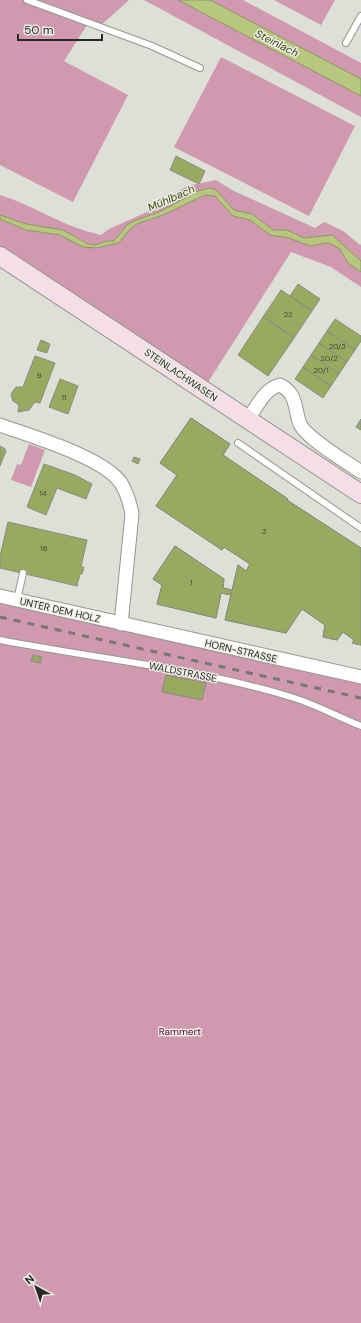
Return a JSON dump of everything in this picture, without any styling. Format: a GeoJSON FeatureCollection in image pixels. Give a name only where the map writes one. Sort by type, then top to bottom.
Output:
{"type":"FeatureCollection","features":[{"type":"Feature","properties":{"kind":"street","name":"STEINLACHWASEN"},"geometry":{"type":"LineString","coordinates":[[0,256],[361,494]]}},
{"type":"Feature","properties":{"kind":"street"},"geometry":{"type":"LineString","coordinates":[[248,419],[269,391],[274,386],[280,385],[290,392],[295,400],[300,424],[308,434],[361,472]]}},
{"type":"Feature","properties":{"kind":"street"},"geometry":{"type":"LineString","coordinates":[[0,425],[93,460],[108,470],[120,482],[129,499],[132,514],[121,624]]}},
{"type":"Feature","properties":{"kind":"street","name":"UNTER DEM HOLZ"},"geometry":{"type":"LineString","coordinates":[[0,596],[121,624]]}},
{"type":"Feature","properties":{"kind":"street","name":"HORN-STRASSE"},"geometry":{"type":"LineString","coordinates":[[121,624],[361,677]]}},
{"type":"Feature","properties":{"kind":"lane"},"geometry":{"type":"LineString","coordinates":[[27,0],[145,43],[200,68]]}},
{"type":"Feature","properties":{"kind":"lane"},"geometry":{"type":"LineString","coordinates":[[346,43],[361,16]]}},
{"type":"Feature","properties":{"kind":"lane"},"geometry":{"type":"LineString","coordinates":[[238,443],[361,528]]}},
{"type":"Feature","properties":{"kind":"lane"},"geometry":{"type":"LineString","coordinates":[[17,600],[23,573]]}},
{"type":"Feature","properties":{"kind":"lane","name":"WALDSTRASSE"},"geometry":{"type":"LineString","coordinates":[[0,640],[170,669],[256,687],[293,697],[361,726]]}},
{"type":"Feature","properties":{"kind":"green space"},"geometry":{"type":"Polygon","coordinates":[[[0,0],[129,0],[100,26],[89,22],[64,61],[128,95],[73,202],[0,165],[0,0]]]}},
{"type":"Feature","properties":{"kind":"green space"},"geometry":{"type":"Polygon","coordinates":[[[144,0],[243,0],[361,63],[361,117],[144,0]]]}},
{"type":"Feature","properties":{"kind":"green space"},"geometry":{"type":"Polygon","coordinates":[[[274,0],[335,0],[321,25],[274,0]]]}},
{"type":"Feature","properties":{"kind":"green space"},"geometry":{"type":"Polygon","coordinates":[[[221,57],[355,126],[309,216],[174,147],[221,57]]]}},
{"type":"Feature","properties":{"kind":"green space"},"geometry":{"type":"Polygon","coordinates":[[[216,180],[232,190],[315,228],[324,222],[343,231],[360,245],[361,244],[361,287],[331,267],[291,252],[203,390],[0,256],[0,195],[62,222],[101,235],[109,229],[149,211],[187,186],[216,180]]]}},
{"type":"Feature","properties":{"kind":"green space"},"geometry":{"type":"Polygon","coordinates":[[[29,444],[45,450],[31,487],[11,480],[17,464],[21,465],[29,444]]]}},
{"type":"Feature","properties":{"kind":"green space","name":"Rammert"},"geometry":{"type":"Polygon","coordinates":[[[0,596],[361,677],[361,1323],[0,1323],[0,596]]]}},
{"type":"Feature","properties":{"kind":"water","name":"Steinlach"},"geometry":{"type":"Polygon","coordinates":[[[178,0],[210,0],[361,79],[361,96],[178,0]]]}},
{"type":"Feature","properties":{"kind":"water"},"geometry":{"type":"Polygon","coordinates":[[[210,188],[216,190],[234,210],[252,214],[273,230],[287,230],[304,238],[332,235],[361,261],[361,272],[348,263],[340,249],[331,244],[326,243],[310,246],[289,238],[270,235],[250,220],[233,216],[215,196],[205,195],[163,215],[137,224],[130,229],[119,243],[96,248],[83,247],[60,235],[26,230],[0,219],[0,215],[26,224],[63,230],[88,244],[96,245],[106,241],[114,241],[127,225],[134,221],[161,211],[198,191],[210,188]]]}},
{"type":"Feature","properties":{"kind":"building"},"geometry":{"type":"Polygon","coordinates":[[[176,156],[205,171],[199,184],[170,170],[176,156]]]}},
{"type":"Feature","properties":{"kind":"building"},"geometry":{"type":"Polygon","coordinates":[[[298,284],[320,299],[312,311],[290,296],[298,284]]]}},
{"type":"Feature","properties":{"kind":"building"},"geometry":{"type":"Polygon","coordinates":[[[281,290],[312,311],[294,338],[263,317],[281,290]]]}},
{"type":"Feature","properties":{"kind":"building"},"geometry":{"type":"Polygon","coordinates":[[[263,317],[294,338],[268,376],[238,355],[263,317]]]}},
{"type":"Feature","properties":{"kind":"building"},"geometry":{"type":"Polygon","coordinates":[[[335,319],[361,336],[361,341],[355,350],[327,331],[335,319]]]}},
{"type":"Feature","properties":{"kind":"building"},"geometry":{"type":"Polygon","coordinates":[[[327,331],[355,350],[347,362],[319,343],[327,331]]]}},
{"type":"Feature","properties":{"kind":"building"},"geometry":{"type":"Polygon","coordinates":[[[41,340],[50,344],[47,353],[37,350],[41,340]]]}},
{"type":"Feature","properties":{"kind":"building"},"geometry":{"type":"Polygon","coordinates":[[[319,343],[347,362],[339,374],[311,355],[319,343]]]}},
{"type":"Feature","properties":{"kind":"building"},"geometry":{"type":"Polygon","coordinates":[[[311,355],[339,374],[331,386],[303,367],[311,355]]]}},
{"type":"Feature","properties":{"kind":"building"},"geometry":{"type":"Polygon","coordinates":[[[35,356],[55,363],[40,403],[35,402],[29,410],[18,412],[19,405],[13,401],[11,394],[16,387],[23,387],[35,356]]]}},
{"type":"Feature","properties":{"kind":"building"},"geometry":{"type":"Polygon","coordinates":[[[303,367],[331,386],[323,398],[295,379],[303,367]]]}},
{"type":"Feature","properties":{"kind":"building"},"geometry":{"type":"Polygon","coordinates":[[[60,379],[78,386],[68,414],[49,407],[60,379]]]}},
{"type":"Feature","properties":{"kind":"building"},"geometry":{"type":"Polygon","coordinates":[[[191,418],[230,444],[223,455],[288,499],[287,500],[361,548],[361,645],[352,643],[354,640],[343,632],[337,640],[323,637],[325,625],[302,609],[286,633],[225,620],[238,565],[246,571],[250,564],[224,547],[222,550],[156,506],[177,475],[160,463],[191,418]]]}},
{"type":"Feature","properties":{"kind":"building"},"geometry":{"type":"Polygon","coordinates":[[[191,418],[230,444],[223,455],[288,499],[287,500],[361,548],[361,645],[352,643],[354,640],[343,632],[337,640],[323,637],[325,625],[302,609],[286,633],[225,620],[231,595],[221,593],[216,618],[157,604],[162,585],[153,579],[175,546],[224,579],[223,588],[232,590],[238,565],[246,571],[250,564],[224,547],[222,550],[156,506],[177,475],[160,463],[191,418]]]}},
{"type":"Feature","properties":{"kind":"building"},"geometry":{"type":"Polygon","coordinates":[[[361,419],[361,430],[356,427],[361,419]]]}},
{"type":"Feature","properties":{"kind":"building"},"geometry":{"type":"Polygon","coordinates":[[[0,446],[6,451],[0,466],[0,446]]]}},
{"type":"Feature","properties":{"kind":"building"},"geometry":{"type":"Polygon","coordinates":[[[134,457],[140,459],[138,464],[132,461],[134,457]]]}},
{"type":"Feature","properties":{"kind":"building"},"geometry":{"type":"Polygon","coordinates":[[[44,464],[75,475],[92,484],[86,499],[57,488],[46,515],[27,507],[44,464]]]}},
{"type":"Feature","properties":{"kind":"building"},"geometry":{"type":"Polygon","coordinates":[[[8,522],[87,540],[81,567],[84,567],[82,574],[80,574],[77,586],[0,568],[0,556],[8,522]]]}},
{"type":"Feature","properties":{"kind":"building"},"geometry":{"type":"Polygon","coordinates":[[[175,546],[224,579],[223,588],[232,590],[231,595],[221,593],[216,618],[157,604],[162,585],[153,579],[175,546]]]}},
{"type":"Feature","properties":{"kind":"building"},"geometry":{"type":"Polygon","coordinates":[[[33,655],[42,657],[40,663],[31,661],[33,655]]]}},
{"type":"Feature","properties":{"kind":"building"},"geometry":{"type":"Polygon","coordinates":[[[166,675],[206,683],[202,700],[162,692],[166,675]]]}},
{"type":"Feature","properties":{"kind":"railway"},"geometry":{"type":"LineString","coordinates":[[0,617],[361,698]]}},
{"type":"Feature","properties":{"kind":"water label","name":"Mühlbach"},"geometry":{"type":"Point","coordinates":[171,198]}}]}
